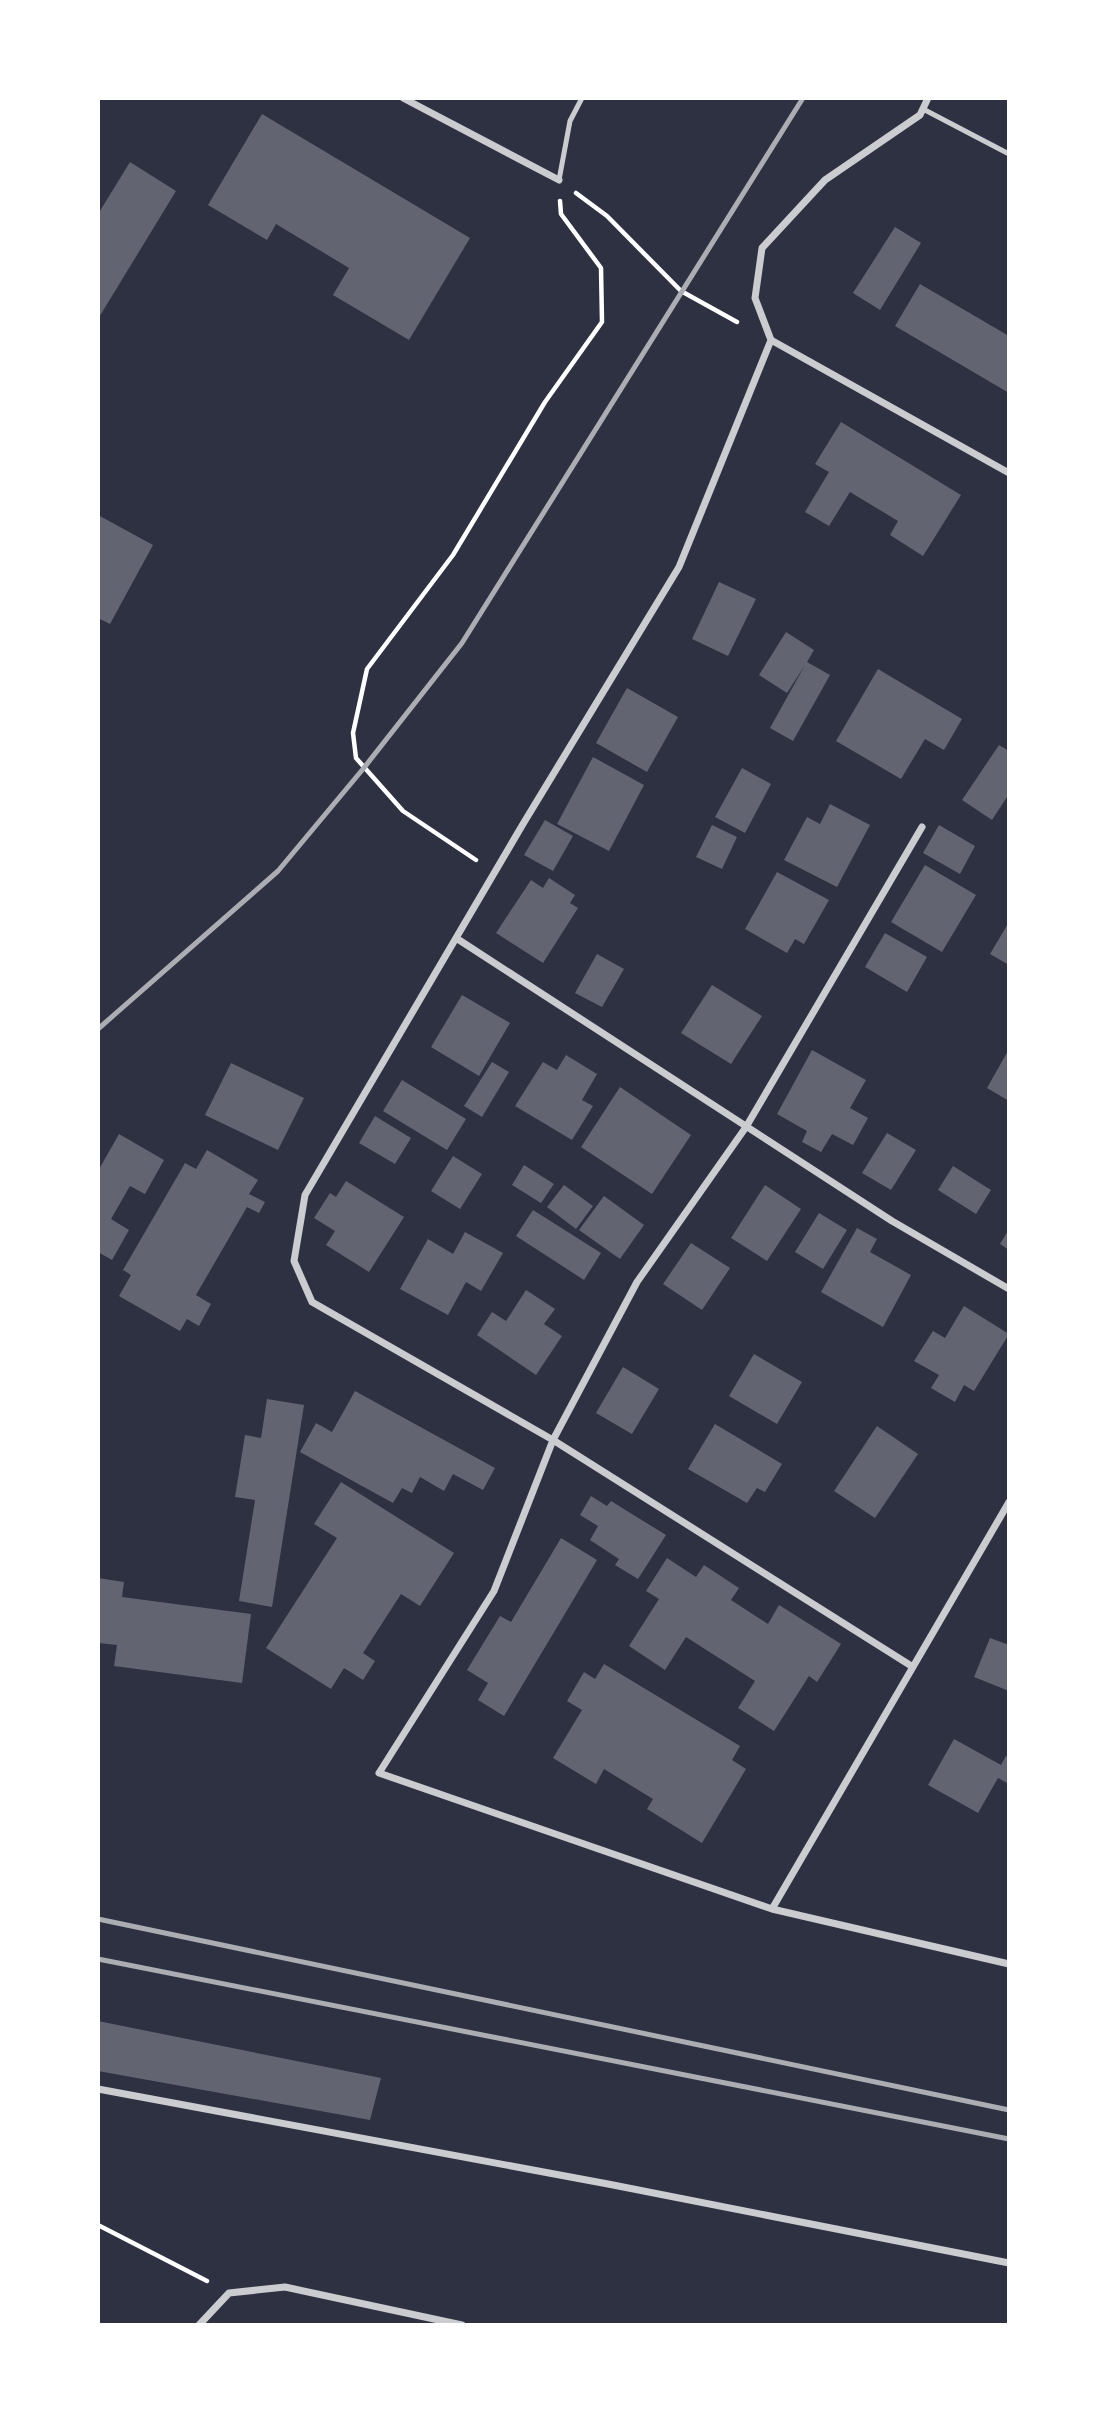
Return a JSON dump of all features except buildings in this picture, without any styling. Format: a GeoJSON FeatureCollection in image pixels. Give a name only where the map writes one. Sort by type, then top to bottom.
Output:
{"type":"FeatureCollection","features":[{"type":"Feature","properties":{"kind":"street"},"geometry":{"type":"LineString","coordinates":[[403,98],[559,180]]}},
{"type":"Feature","properties":{"kind":"street"},"geometry":{"type":"LineString","coordinates":[[929,98],[920,115],[825,180],[762,248],[755,298],[771,340],[1009,473]]}},
{"type":"Feature","properties":{"kind":"street"},"geometry":{"type":"LineString","coordinates":[[771,340],[679,567],[305,1195],[294,1261],[312,1302],[553,1440],[913,1667]]}},
{"type":"Feature","properties":{"kind":"street"},"geometry":{"type":"LineString","coordinates":[[922,827],[746,1127],[637,1282],[553,1440],[494,1591],[379,1773],[772,1909],[1009,1964]]}},
{"type":"Feature","properties":{"kind":"street"},"geometry":{"type":"LineString","coordinates":[[456,938],[746,1127],[824,1174],[892,1221],[1009,1289]]}},
{"type":"Feature","properties":{"kind":"street"},"geometry":{"type":"LineString","coordinates":[[772,1909],[1009,1502]]}},
{"type":"Feature","properties":{"kind":"street"},"geometry":{"type":"LineString","coordinates":[[98,2089],[594,2181],[1009,2263]]}},
{"type":"Feature","properties":{"kind":"street"},"geometry":{"type":"LineString","coordinates":[[199,2325],[229,2292],[285,2287],[462,2325]]}},
{"type":"Feature","properties":{"kind":"lane"},"geometry":{"type":"LineString","coordinates":[[559,180],[570,121],[582,98]]}},
{"type":"Feature","properties":{"kind":"lane"},"geometry":{"type":"LineString","coordinates":[[923,109],[1009,154]]}},
{"type":"Feature","properties":{"kind":"path"},"geometry":{"type":"LineString","coordinates":[[559,180],[607,216],[681,291],[771,340]]}},
{"type":"Feature","properties":{"kind":"path"},"geometry":{"type":"LineString","coordinates":[[495,872],[403,811],[356,758],[354,733],[367,669],[453,555],[545,402],[602,322],[601,268],[561,214],[559,180]]}},
{"type":"Feature","properties":{"kind":"path"},"geometry":{"type":"LineString","coordinates":[[98,2225],[229,2292]]}},
{"type":"Feature","properties":{"kind":"railway"},"geometry":{"type":"LineString","coordinates":[[98,1029],[278,871],[462,643],[803,98]]}},
{"type":"Feature","properties":{"kind":"railway"},"geometry":{"type":"LineString","coordinates":[[98,1919],[1009,2110]]}},
{"type":"Feature","properties":{"kind":"railway"},"geometry":{"type":"LineString","coordinates":[[98,1959],[1009,2139]]}}]}
